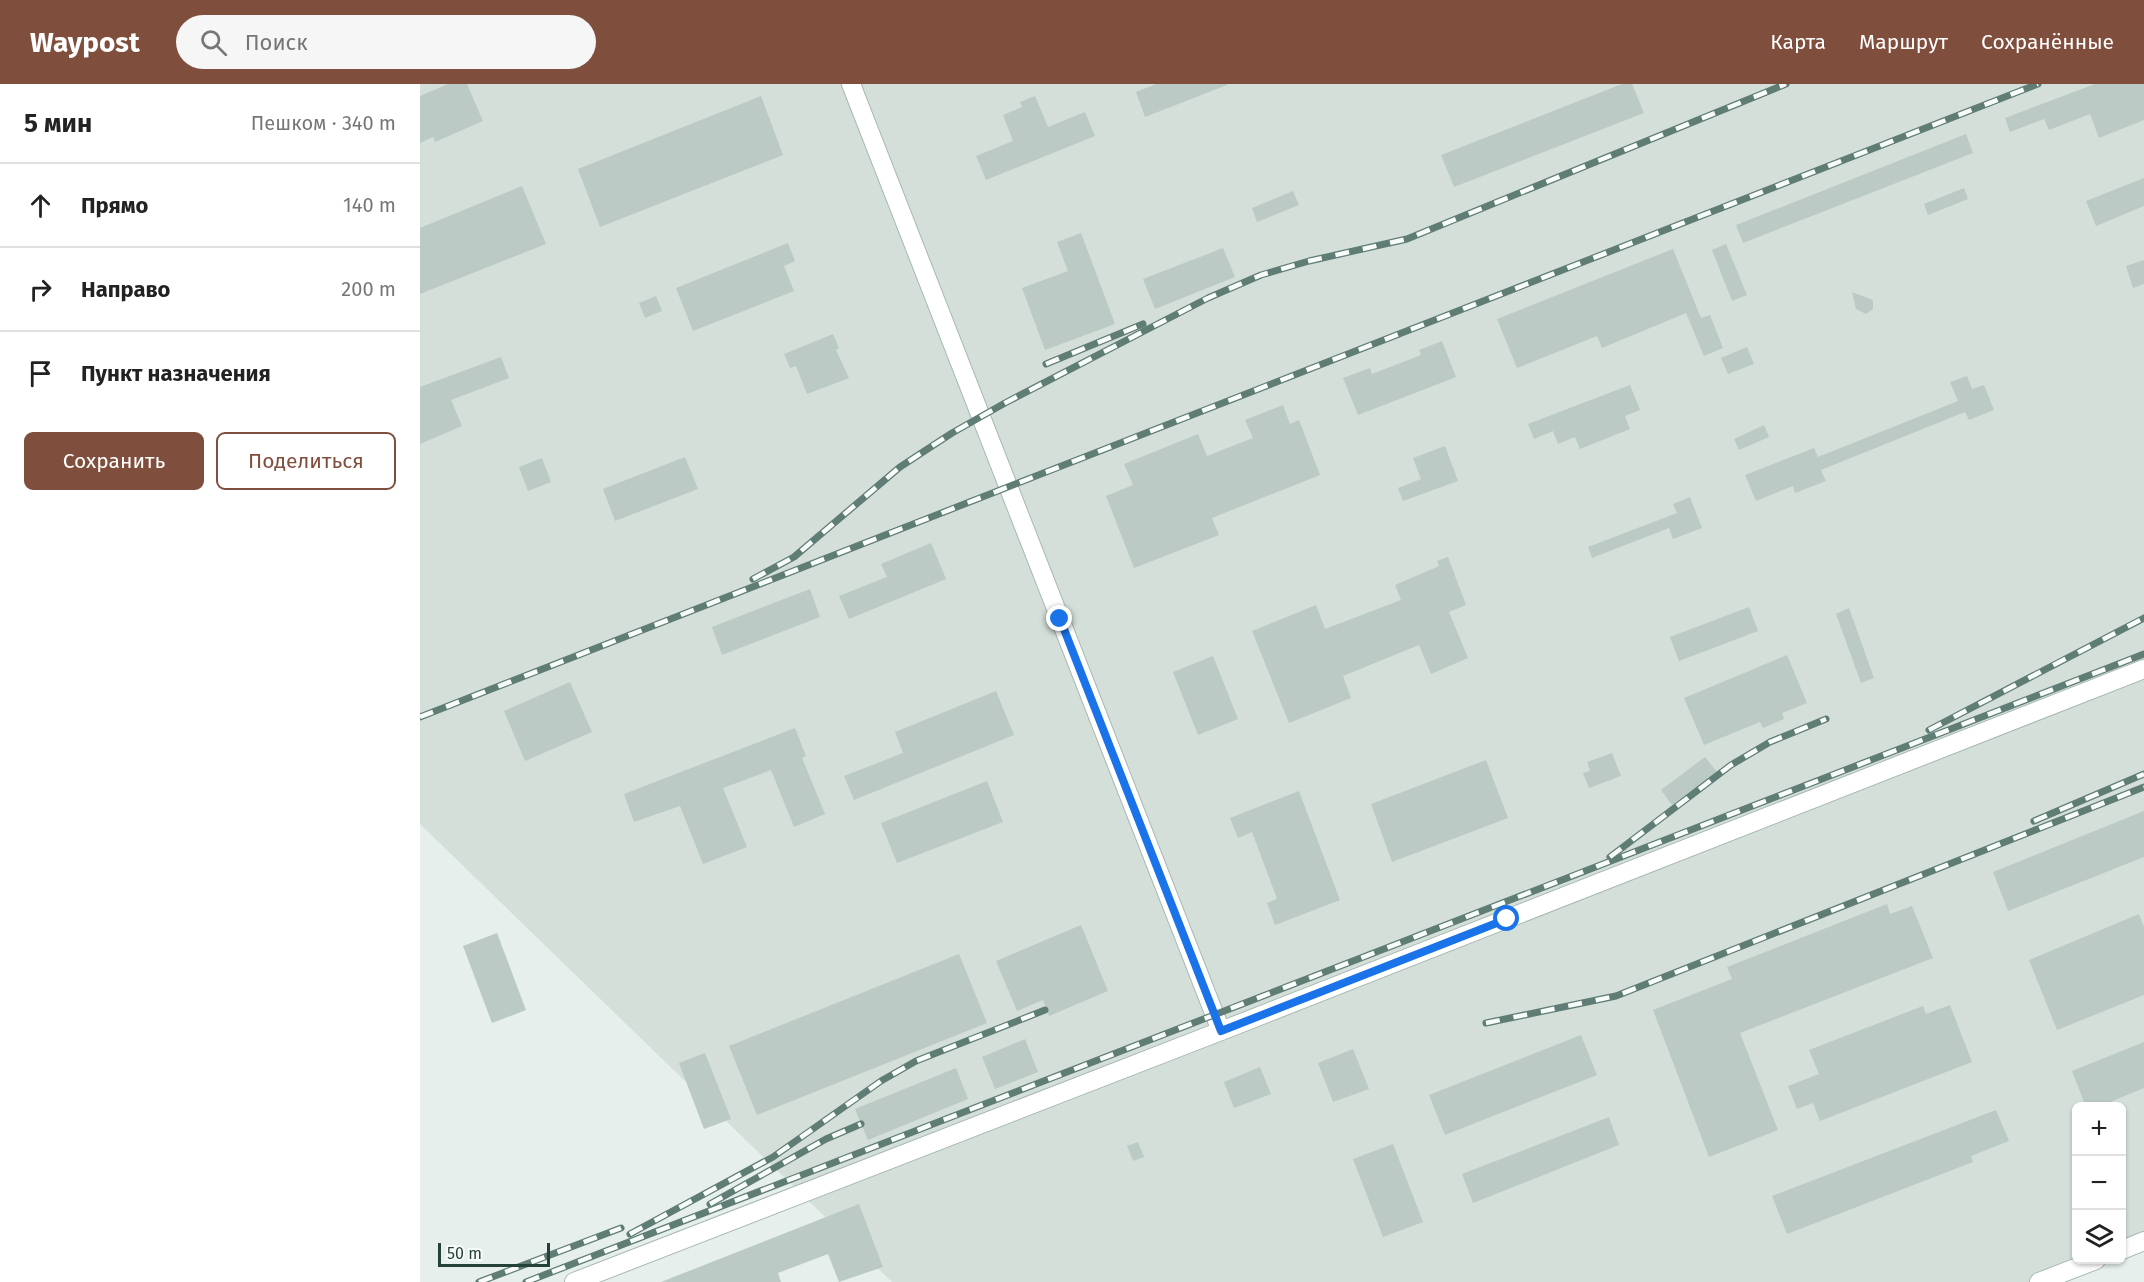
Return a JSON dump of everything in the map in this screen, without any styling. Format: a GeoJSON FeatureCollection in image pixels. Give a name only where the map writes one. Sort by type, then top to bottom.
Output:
{"type":"FeatureCollection","features":[{"type":"Feature","properties":{"kind":"street"},"geometry":{"type":"LineString","coordinates":[[851,84],[1221,1031]]}},
{"type":"Feature","properties":{"kind":"street"},"geometry":{"type":"LineString","coordinates":[[573,1282],[2144,669]]}},
{"type":"Feature","properties":{"kind":"street"},"geometry":{"type":"LineString","coordinates":[[2126,1248],[2144,1241]]}},
{"type":"Feature","properties":{"kind":"street"},"geometry":{"type":"LineString","coordinates":[[2039,1282],[2086,1264]]}},
{"type":"Feature","properties":{"kind":"shaded area"},"geometry":{"type":"Polygon","coordinates":[[[420,84],[2144,84],[2144,1241],[2126,1248],[2126,1102],[2072,1102],[2072,1262],[2039,1282],[892,1282],[420,824],[420,84]]]}},
{"type":"Feature","properties":{"kind":"building"},"geometry":{"type":"Polygon","coordinates":[[[448,84],[467,84],[483,121],[435,142],[433,137],[420,143],[420,96],[448,84]]]}},
{"type":"Feature","properties":{"kind":"building"},"geometry":{"type":"Polygon","coordinates":[[[1156,84],[1227,85],[1145,117],[1136,92],[1156,84]]]}},
{"type":"Feature","properties":{"kind":"building"},"geometry":{"type":"Polygon","coordinates":[[[1622,84],[1632,84],[1644,113],[1454,187],[1441,155],[1622,84]]]}},
{"type":"Feature","properties":{"kind":"building"},"geometry":{"type":"Polygon","coordinates":[[[2095,84],[2144,84],[2144,120],[2099,138],[2090,114],[2049,130],[2044,119],[2010,132],[2005,118],[2095,84]]]}},
{"type":"Feature","properties":{"kind":"building"},"geometry":{"type":"Polygon","coordinates":[[[761,96],[783,155],[600,227],[578,169],[761,96]]]}},
{"type":"Feature","properties":{"kind":"building"},"geometry":{"type":"Polygon","coordinates":[[[1035,96],[1048,127],[1085,112],[1095,136],[986,180],[976,156],[1013,141],[1003,115],[1022,107],[1020,102],[1035,96]]]}},
{"type":"Feature","properties":{"kind":"building"},"geometry":{"type":"Polygon","coordinates":[[[1966,134],[1973,153],[1743,243],[1736,225],[1966,134]]]}},
{"type":"Feature","properties":{"kind":"building"},"geometry":{"type":"Polygon","coordinates":[[[2144,178],[2144,206],[2096,226],[2086,201],[2144,178]]]}},
{"type":"Feature","properties":{"kind":"building"},"geometry":{"type":"Polygon","coordinates":[[[522,186],[546,244],[420,294],[420,228],[522,186]]]}},
{"type":"Feature","properties":{"kind":"building"},"geometry":{"type":"Polygon","coordinates":[[[1964,188],[1968,199],[1928,215],[1924,204],[1964,188]]]}},
{"type":"Feature","properties":{"kind":"building"},"geometry":{"type":"Polygon","coordinates":[[[1293,191],[1299,205],[1257,222],[1252,208],[1293,191]]]}},
{"type":"Feature","properties":{"kind":"building"},"geometry":{"type":"Polygon","coordinates":[[[1081,233],[1115,324],[1045,350],[1022,288],[1068,271],[1057,242],[1081,233]]]}},
{"type":"Feature","properties":{"kind":"building"},"geometry":{"type":"Polygon","coordinates":[[[788,243],[795,261],[784,266],[794,291],[693,331],[676,288],[788,243]]]}},
{"type":"Feature","properties":{"kind":"building"},"geometry":{"type":"Polygon","coordinates":[[[1726,244],[1747,295],[1732,301],[1712,250],[1726,244]]]}},
{"type":"Feature","properties":{"kind":"building"},"geometry":{"type":"Polygon","coordinates":[[[1223,248],[1235,277],[1155,309],[1143,279],[1223,248]]]}},
{"type":"Feature","properties":{"kind":"building"},"geometry":{"type":"Polygon","coordinates":[[[1673,249],[1701,318],[1710,315],[1723,348],[1704,356],[1686,313],[1602,348],[1597,336],[1517,368],[1497,319],[1673,249]]]}},
{"type":"Feature","properties":{"kind":"building"},"geometry":{"type":"Polygon","coordinates":[[[2144,260],[2144,284],[2133,288],[2126,266],[2144,260]]]}},
{"type":"Feature","properties":{"kind":"building"},"geometry":{"type":"Polygon","coordinates":[[[1852,292],[1873,300],[1873,309],[1866,314],[1856,309],[1852,292]]]}},
{"type":"Feature","properties":{"kind":"building"},"geometry":{"type":"Polygon","coordinates":[[[656,296],[662,311],[645,318],[639,303],[656,296]]]}},
{"type":"Feature","properties":{"kind":"building"},"geometry":{"type":"Polygon","coordinates":[[[833,334],[839,348],[836,350],[849,378],[807,394],[796,366],[790,368],[784,354],[833,334]]]}},
{"type":"Feature","properties":{"kind":"building"},"geometry":{"type":"Polygon","coordinates":[[[1442,341],[1456,377],[1358,415],[1343,378],[1370,368],[1372,374],[1421,355],[1419,350],[1442,341]]]}},
{"type":"Feature","properties":{"kind":"building"},"geometry":{"type":"Polygon","coordinates":[[[1747,347],[1754,364],[1728,374],[1721,358],[1747,347]]]}},
{"type":"Feature","properties":{"kind":"building"},"geometry":{"type":"Polygon","coordinates":[[[501,357],[509,378],[451,400],[462,426],[420,444],[420,387],[501,357]]]}},
{"type":"Feature","properties":{"kind":"building"},"geometry":{"type":"Polygon","coordinates":[[[1967,376],[1972,389],[1984,385],[1994,410],[1969,420],[1965,412],[1821,470],[1826,481],[1795,493],[1793,486],[1756,501],[1745,475],[1814,448],[1818,457],[1958,401],[1950,382],[1967,376]]]}},
{"type":"Feature","properties":{"kind":"building"},"geometry":{"type":"Polygon","coordinates":[[[1630,385],[1640,410],[1625,416],[1630,429],[1580,449],[1575,437],[1558,444],[1553,431],[1534,439],[1528,424],[1630,385]]]}},
{"type":"Feature","properties":{"kind":"building"},"geometry":{"type":"Polygon","coordinates":[[[1283,405],[1290,424],[1299,420],[1320,475],[1212,518],[1219,535],[1134,568],[1106,496],[1133,485],[1124,464],[1198,434],[1207,456],[1253,438],[1245,420],[1283,405]]]}},
{"type":"Feature","properties":{"kind":"building"},"geometry":{"type":"Polygon","coordinates":[[[1764,425],[1769,437],[1739,450],[1734,439],[1764,425]]]}},
{"type":"Feature","properties":{"kind":"building"},"geometry":{"type":"Polygon","coordinates":[[[1445,446],[1458,481],[1403,501],[1398,488],[1421,479],[1413,458],[1445,446]]]}},
{"type":"Feature","properties":{"kind":"building"},"geometry":{"type":"Polygon","coordinates":[[[685,457],[698,489],[615,521],[603,489],[685,457]]]}},
{"type":"Feature","properties":{"kind":"building"},"geometry":{"type":"Polygon","coordinates":[[[542,458],[551,482],[528,491],[519,467],[542,458]]]}},
{"type":"Feature","properties":{"kind":"building"},"geometry":{"type":"Polygon","coordinates":[[[1690,497],[1702,528],[1673,539],[1669,528],[1592,558],[1588,547],[1677,513],[1673,504],[1690,497]]]}},
{"type":"Feature","properties":{"kind":"building"},"geometry":{"type":"Polygon","coordinates":[[[931,543],[946,579],[849,619],[839,596],[887,577],[881,564],[931,543]]]}},
{"type":"Feature","properties":{"kind":"building"},"geometry":{"type":"Polygon","coordinates":[[[1448,557],[1466,605],[1449,612],[1468,658],[1431,674],[1419,645],[1343,676],[1351,698],[1289,723],[1252,631],[1316,605],[1325,629],[1401,600],[1395,585],[1439,566],[1437,561],[1448,557]]]}},
{"type":"Feature","properties":{"kind":"building"},"geometry":{"type":"Polygon","coordinates":[[[810,589],[820,617],[722,655],[712,627],[810,589]]]}},
{"type":"Feature","properties":{"kind":"building"},"geometry":{"type":"Polygon","coordinates":[[[1749,607],[1758,631],[1679,661],[1670,637],[1749,607]]]}},
{"type":"Feature","properties":{"kind":"building"},"geometry":{"type":"Polygon","coordinates":[[[1849,608],[1874,678],[1861,683],[1836,614],[1849,608]]]}},
{"type":"Feature","properties":{"kind":"building"},"geometry":{"type":"Polygon","coordinates":[[[1787,655],[1807,703],[1782,713],[1784,719],[1763,728],[1760,722],[1704,745],[1684,698],[1787,655]]]}},
{"type":"Feature","properties":{"kind":"building"},"geometry":{"type":"Polygon","coordinates":[[[1213,656],[1238,719],[1198,735],[1173,672],[1213,656]]]}},
{"type":"Feature","properties":{"kind":"building"},"geometry":{"type":"Polygon","coordinates":[[[570,682],[592,732],[525,761],[504,711],[570,682]]]}},
{"type":"Feature","properties":{"kind":"building"},"geometry":{"type":"Polygon","coordinates":[[[996,691],[1014,735],[854,800],[844,776],[903,753],[895,732],[996,691]]]}},
{"type":"Feature","properties":{"kind":"building"},"geometry":{"type":"Polygon","coordinates":[[[795,728],[806,756],[802,758],[825,814],[794,827],[771,770],[723,788],[747,847],[703,864],[680,806],[634,822],[624,794],[795,728]]]}},
{"type":"Feature","properties":{"kind":"building"},"geometry":{"type":"Polygon","coordinates":[[[1612,753],[1621,776],[1589,788],[1583,773],[1590,771],[1587,762],[1612,753]]]}},
{"type":"Feature","properties":{"kind":"building"},"geometry":{"type":"Polygon","coordinates":[[[1705,757],[1717,772],[1672,805],[1661,790],[1705,757]]]}},
{"type":"Feature","properties":{"kind":"building"},"geometry":{"type":"Polygon","coordinates":[[[1486,760],[1508,818],[1392,862],[1371,804],[1486,760]]]}},
{"type":"Feature","properties":{"kind":"building"},"geometry":{"type":"Polygon","coordinates":[[[987,781],[1003,822],[897,863],[881,823],[987,781]]]}},
{"type":"Feature","properties":{"kind":"building"},"geometry":{"type":"Polygon","coordinates":[[[1299,791],[1340,900],[1275,925],[1267,903],[1277,899],[1252,832],[1238,838],[1230,818],[1299,791]]]}},
{"type":"Feature","properties":{"kind":"building"},"geometry":{"type":"Polygon","coordinates":[[[2144,811],[2144,857],[2008,911],[1993,872],[2144,811]]]}},
{"type":"Feature","properties":{"kind":"building"},"geometry":{"type":"Polygon","coordinates":[[[1887,904],[1890,914],[1912,906],[1933,958],[1740,1033],[1778,1130],[1709,1157],[1653,1010],[1732,979],[1727,967],[1887,904]]]}},
{"type":"Feature","properties":{"kind":"building"},"geometry":{"type":"Polygon","coordinates":[[[2139,914],[2144,927],[2144,995],[2057,1030],[2029,960],[2139,914]]]}},
{"type":"Feature","properties":{"kind":"building"},"geometry":{"type":"Polygon","coordinates":[[[1081,925],[1108,991],[1049,1016],[1043,1000],[1017,1011],[996,961],[1081,925]]]}},
{"type":"Feature","properties":{"kind":"building"},"geometry":{"type":"Polygon","coordinates":[[[497,933],[526,1010],[492,1023],[463,946],[497,933]]]}},
{"type":"Feature","properties":{"kind":"building"},"geometry":{"type":"Polygon","coordinates":[[[959,954],[987,1023],[757,1115],[729,1046],[959,954]]]}},
{"type":"Feature","properties":{"kind":"building"},"geometry":{"type":"Polygon","coordinates":[[[1950,1005],[1972,1062],[1820,1121],[1813,1103],[1797,1109],[1788,1086],[1819,1074],[1809,1050],[1923,1006],[1926,1014],[1950,1005]]]}},
{"type":"Feature","properties":{"kind":"building"},"geometry":{"type":"Polygon","coordinates":[[[1581,1035],[1597,1075],[1445,1135],[1429,1095],[1581,1035]]]}},
{"type":"Feature","properties":{"kind":"building"},"geometry":{"type":"Polygon","coordinates":[[[1025,1039],[1038,1072],[995,1089],[982,1057],[1025,1039]]]}},
{"type":"Feature","properties":{"kind":"building"},"geometry":{"type":"Polygon","coordinates":[[[2144,1042],[2144,1088],[2110,1102],[2084,1102],[2072,1071],[2144,1042]]]}},
{"type":"Feature","properties":{"kind":"building"},"geometry":{"type":"Polygon","coordinates":[[[1353,1049],[1369,1089],[1333,1102],[1318,1063],[1353,1049]]]}},
{"type":"Feature","properties":{"kind":"building"},"geometry":{"type":"Polygon","coordinates":[[[705,1053],[731,1119],[704,1129],[679,1063],[705,1053]]]}},
{"type":"Feature","properties":{"kind":"building"},"geometry":{"type":"Polygon","coordinates":[[[1260,1067],[1271,1094],[1234,1108],[1224,1082],[1260,1067]]]}},
{"type":"Feature","properties":{"kind":"building"},"geometry":{"type":"Polygon","coordinates":[[[956,1068],[968,1099],[868,1140],[855,1109],[956,1068]]]}},
{"type":"Feature","properties":{"kind":"building"},"geometry":{"type":"Polygon","coordinates":[[[1996,1110],[2009,1141],[1971,1156],[1973,1162],[1787,1234],[1772,1196],[1996,1110]]]}},
{"type":"Feature","properties":{"kind":"building"},"geometry":{"type":"Polygon","coordinates":[[[1609,1117],[1619,1145],[1473,1203],[1462,1174],[1609,1117]]]}},
{"type":"Feature","properties":{"kind":"building"},"geometry":{"type":"Polygon","coordinates":[[[1138,1142],[1144,1157],[1133,1161],[1127,1146],[1138,1142]]]}},
{"type":"Feature","properties":{"kind":"building"},"geometry":{"type":"Polygon","coordinates":[[[1393,1144],[1423,1222],[1383,1237],[1353,1159],[1393,1144]]]}},
{"type":"Feature","properties":{"kind":"building"},"geometry":{"type":"Polygon","coordinates":[[[859,1204],[883,1267],[839,1282],[828,1254],[778,1273],[781,1282],[661,1282],[859,1204]]]}},
{"type":"Feature","properties":{"kind":"railway"},"geometry":{"type":"LineString","coordinates":[[753,579],[794,557],[900,467],[952,433],[1005,403],[1208,298],[1261,275],[1309,261],[1407,239],[1786,84]]}},
{"type":"Feature","properties":{"kind":"railway"},"geometry":{"type":"LineString","coordinates":[[420,717],[2038,84]]}},
{"type":"Feature","properties":{"kind":"railway"},"geometry":{"type":"LineString","coordinates":[[1046,364],[1143,324]]}},
{"type":"Feature","properties":{"kind":"railway"},"geometry":{"type":"LineString","coordinates":[[1929,730],[2144,618]]}},
{"type":"Feature","properties":{"kind":"railway"},"geometry":{"type":"LineString","coordinates":[[526,1282],[2144,654]]}},
{"type":"Feature","properties":{"kind":"railway"},"geometry":{"type":"LineString","coordinates":[[1610,857],[1731,765],[1770,742],[1826,719]]}},
{"type":"Feature","properties":{"kind":"railway"},"geometry":{"type":"LineString","coordinates":[[2034,821],[2144,774]]}},
{"type":"Feature","properties":{"kind":"railway"},"geometry":{"type":"LineString","coordinates":[[1486,1023],[1616,996],[2144,787]]}},
{"type":"Feature","properties":{"kind":"railway"},"geometry":{"type":"LineString","coordinates":[[630,1234],[773,1157],[881,1081],[916,1061],[1045,1010]]}},
{"type":"Feature","properties":{"kind":"railway"},"geometry":{"type":"LineString","coordinates":[[710,1204],[826,1139],[861,1124]]}},
{"type":"Feature","properties":{"kind":"railway"},"geometry":{"type":"LineString","coordinates":[[479,1282],[621,1228]]}},
{"type":"Feature","properties":{"kind":"route"},"geometry":{"type":"LineString","coordinates":[[1060,619],[1221,1031],[1507,919]]}}]}
